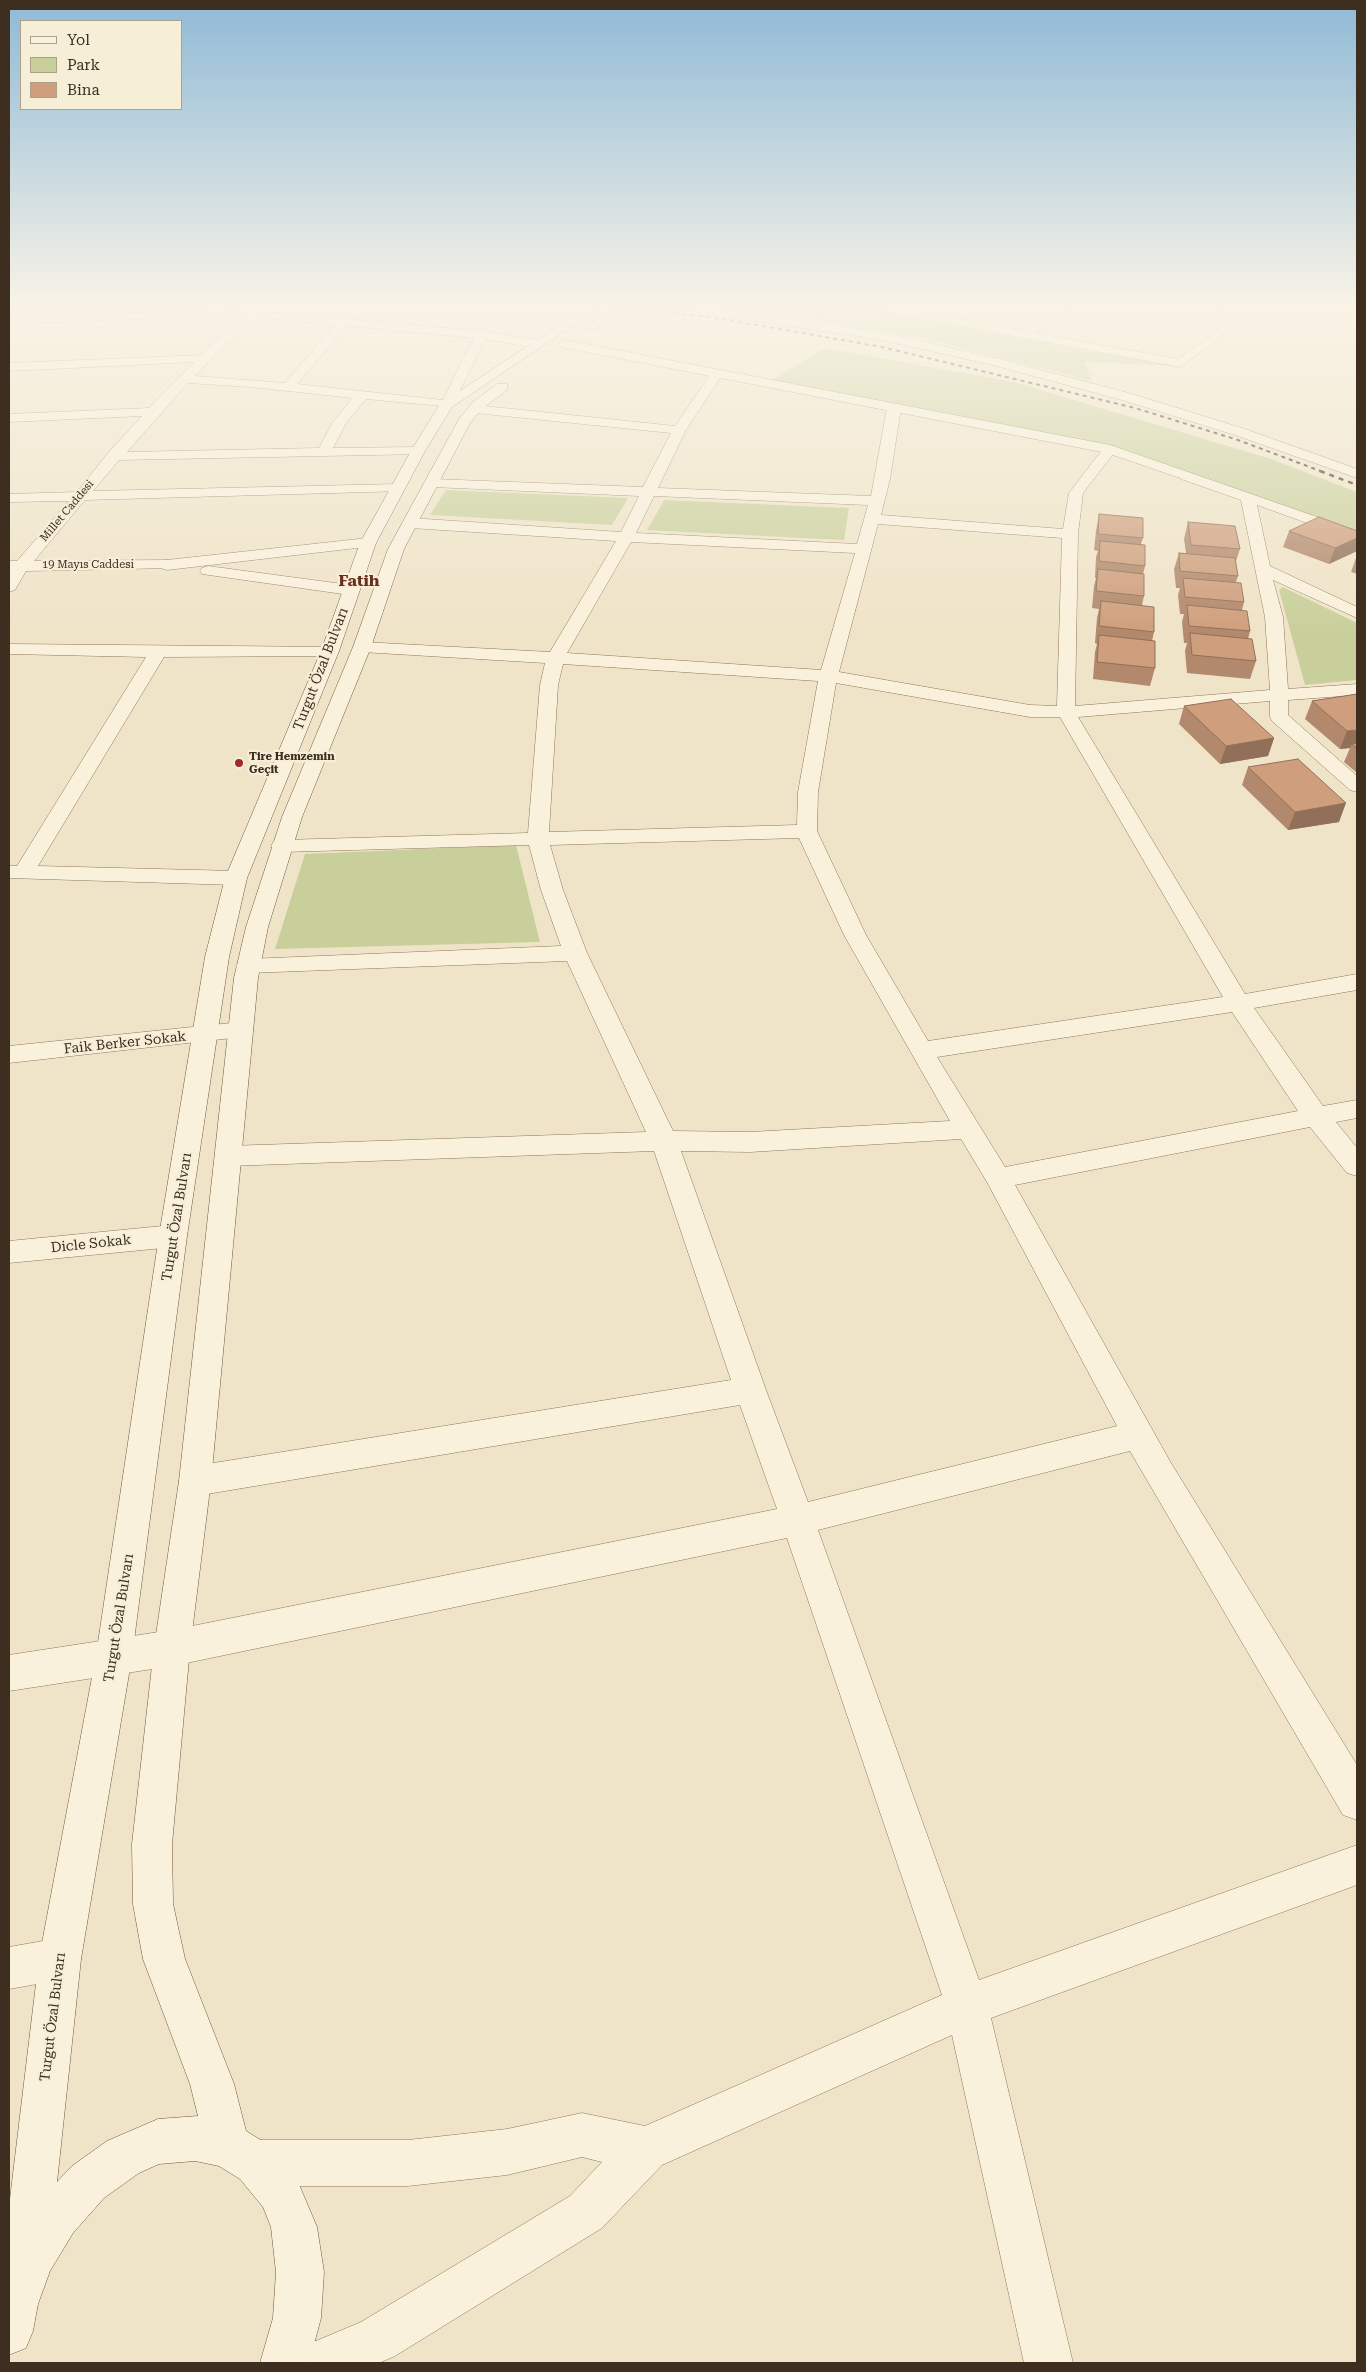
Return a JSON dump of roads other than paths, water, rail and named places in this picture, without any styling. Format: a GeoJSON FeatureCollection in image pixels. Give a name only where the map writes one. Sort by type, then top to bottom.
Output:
{"type":"FeatureCollection","features":[{"type":"Feature","properties":{"kind":"street"},"geometry":{"type":"LineString","coordinates":[[9,418],[153,412]]}},
{"type":"Feature","properties":{"kind":"street","name":"Millet Caddesi"},"geometry":{"type":"LineString","coordinates":[[9,587],[15,566],[153,412]]}},
{"type":"Feature","properties":{"kind":"street"},"geometry":{"type":"LineString","coordinates":[[324,452],[340,422],[349,412]]}},
{"type":"Feature","properties":{"kind":"street","name":"Turgut Özal Bulvarı"},"geometry":{"type":"LineString","coordinates":[[31,2258],[32,2207],[37,2154],[60,1959],[114,1656],[173,1236],[217,957],[236,878],[330,651],[368,543],[418,451],[443,412]]}},
{"type":"Feature","properties":{"kind":"street","name":"Turgut Özal Bulvarı"},"geometry":{"type":"LineString","coordinates":[[242,2154],[212,2084],[164,1958],[153,1904],[152,1844],[172,1648],[195,1481],[248,966],[257,927],[282,846],[362,647],[396,549],[454,439],[473,412]]}},
{"type":"Feature","properties":{"kind":"street"},"geometry":{"type":"LineString","coordinates":[[501,412],[679,430]]}},
{"type":"Feature","properties":{"kind":"street"},"geometry":{"type":"LineString","coordinates":[[691,412],[679,430],[651,491],[626,537],[568,640],[555,658],[549,685],[538,839],[552,890],[575,953],[664,1141],[967,2006],[1048,2363]]}},
{"type":"Feature","properties":{"kind":"street"},"geometry":{"type":"LineString","coordinates":[[893,412],[883,480],[829,676],[808,792],[807,831],[855,934],[921,1052],[998,1178],[1138,1435],[1357,1801]]}},
{"type":"Feature","properties":{"kind":"street"},"geometry":{"type":"LineString","coordinates":[[913,412],[1110,449],[1357,536]]}},
{"type":"Feature","properties":{"kind":"street"},"geometry":{"type":"LineString","coordinates":[[1173,412],[1240,432],[1357,474]]}},
{"type":"Feature","properties":{"kind":"street"},"geometry":{"type":"LineString","coordinates":[[1110,449],[1076,493],[1070,534],[1066,712],[1238,1003],[1317,1118],[1357,1166]]}},
{"type":"Feature","properties":{"kind":"street"},"geometry":{"type":"LineString","coordinates":[[113,456],[418,451]]}},
{"type":"Feature","properties":{"kind":"street"},"geometry":{"type":"LineString","coordinates":[[432,483],[651,491],[874,510],[1070,534]]}},
{"type":"Feature","properties":{"kind":"street"},"geometry":{"type":"LineString","coordinates":[[9,498],[398,488]]}},
{"type":"Feature","properties":{"kind":"street"},"geometry":{"type":"LineString","coordinates":[[1248,497],[1262,569],[1274,617],[1279,717],[1357,786]]}},
{"type":"Feature","properties":{"kind":"street"},"geometry":{"type":"LineString","coordinates":[[410,524],[863,549]]}},
{"type":"Feature","properties":{"kind":"street"},"geometry":{"type":"LineString","coordinates":[[167,565],[368,543]]}},
{"type":"Feature","properties":{"kind":"street"},"geometry":{"type":"LineString","coordinates":[[167,565],[350,590]]}},
{"type":"Feature","properties":{"kind":"street","name":"19 Mayıs Caddesi"},"geometry":{"type":"LineString","coordinates":[[15,566],[167,565]]}},
{"type":"Feature","properties":{"kind":"street"},"geometry":{"type":"LineString","coordinates":[[1262,569],[1357,613]]}},
{"type":"Feature","properties":{"kind":"street"},"geometry":{"type":"LineString","coordinates":[[362,647],[720,667],[829,676],[1030,711],[1066,712],[1357,689]]}},
{"type":"Feature","properties":{"kind":"street"},"geometry":{"type":"LineString","coordinates":[[9,649],[158,652],[330,651]]}},
{"type":"Feature","properties":{"kind":"street"},"geometry":{"type":"LineString","coordinates":[[16,872],[158,652]]}},
{"type":"Feature","properties":{"kind":"street"},"geometry":{"type":"LineString","coordinates":[[282,846],[807,831]]}},
{"type":"Feature","properties":{"kind":"street"},"geometry":{"type":"LineString","coordinates":[[16,872],[236,878]]}},
{"type":"Feature","properties":{"kind":"street"},"geometry":{"type":"LineString","coordinates":[[248,966],[575,953]]}},
{"type":"Feature","properties":{"kind":"street"},"geometry":{"type":"LineString","coordinates":[[921,1052],[1238,1003],[1357,982]]}},
{"type":"Feature","properties":{"kind":"street","name":"Faik Berker Sokak"},"geometry":{"type":"LineString","coordinates":[[9,1055],[241,1030]]}},
{"type":"Feature","properties":{"kind":"street"},"geometry":{"type":"LineString","coordinates":[[998,1178],[1357,1109]]}},
{"type":"Feature","properties":{"kind":"street"},"geometry":{"type":"LineString","coordinates":[[228,1156],[664,1141],[750,1142],[968,1129]]}},
{"type":"Feature","properties":{"kind":"street","name":"Dicle Sokak"},"geometry":{"type":"LineString","coordinates":[[9,1252],[173,1236]]}},
{"type":"Feature","properties":{"kind":"street"},"geometry":{"type":"LineString","coordinates":[[195,1481],[750,1390]]}},
{"type":"Feature","properties":{"kind":"street"},"geometry":{"type":"LineString","coordinates":[[9,1673],[172,1648],[798,1520],[1138,1435]]}},
{"type":"Feature","properties":{"kind":"street"},"geometry":{"type":"LineString","coordinates":[[321,2363],[378,2339],[586,2212],[646,2148],[967,2006],[1357,1865]]}},
{"type":"Feature","properties":{"kind":"street"},"geometry":{"type":"LineString","coordinates":[[9,1968],[60,1959]]}},
{"type":"Feature","properties":{"kind":"street"},"geometry":{"type":"LineString","coordinates":[[9,2331],[14,2304],[31,2258],[57,2216],[82,2189],[123,2156],[158,2142],[195,2138],[242,2154],[408,2163],[507,2152],[582,2135],[646,2148]]}},
{"type":"Feature","properties":{"kind":"street"},"geometry":{"type":"LineString","coordinates":[[242,2154],[279,2191],[294,2227],[300,2272],[297,2318],[284,2363]]}},
{"type":"Feature","properties":{"kind":"railway"},"geometry":{"type":"LineString","coordinates":[[1147,412],[1238,440],[1323,472]]}},
{"type":"Feature","properties":{"kind":"railway"},"geometry":{"type":"LineString","coordinates":[[1320,471],[1357,485]]}},
{"type":"Feature","properties":{"kind":"place","name":"Tire Hemzemin Geçit"},"geometry":{"type":"Point","coordinates":[239,763]}},
{"type":"Feature","properties":{"kind":"district","name":"Fatih"},"geometry":{"type":"Point","coordinates":[359,581]}}]}
